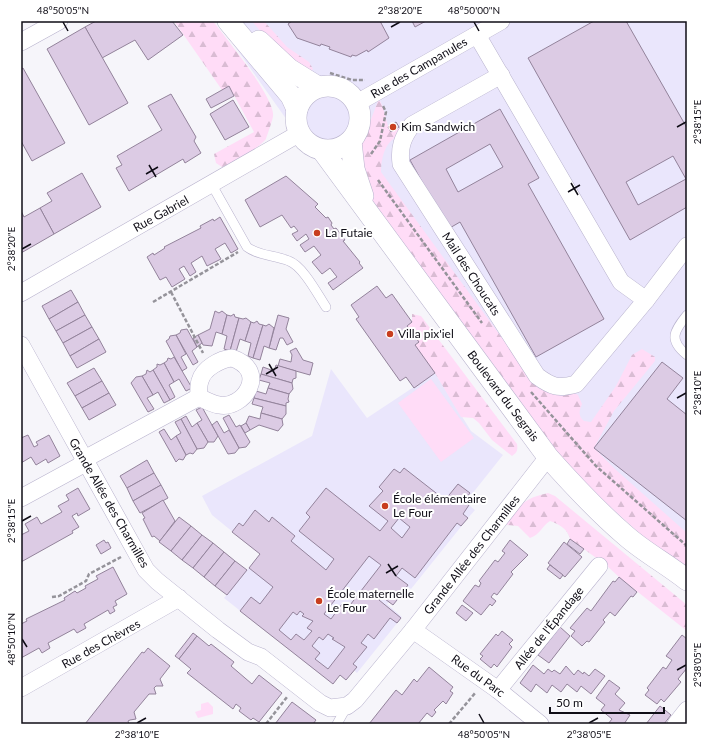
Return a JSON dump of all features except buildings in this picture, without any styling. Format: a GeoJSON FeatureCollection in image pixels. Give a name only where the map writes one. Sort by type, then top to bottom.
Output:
{"type":"FeatureCollection","features":[{"type":"Feature","properties":{"kind":"street"},"geometry":{"type":"LineString","coordinates":[[21,42],[58,21]]}},
{"type":"Feature","properties":{"kind":"street"},"geometry":{"type":"LineString","coordinates":[[228,21],[291,96],[297,109],[297,126],[306,141],[322,150],[333,150],[343,147],[351,141],[357,133],[360,123],[360,113],[357,103],[352,96],[340,88],[327,86],[318,87],[309,92],[302,99],[297,109]]}},
{"type":"Feature","properties":{"kind":"street"},"geometry":{"type":"LineString","coordinates":[[243,21],[260,43],[289,69],[318,87]]}},
{"type":"Feature","properties":{"kind":"street","name":"Rue des Campanules"},"geometry":{"type":"LineString","coordinates":[[357,103],[501,21]]}},
{"type":"Feature","properties":{"kind":"street"},"geometry":{"type":"LineString","coordinates":[[477,34],[621,282],[646,300]]}},
{"type":"Feature","properties":{"kind":"street","name":"Mail des Choucats"},"geometry":{"type":"LineString","coordinates":[[501,75],[412,125],[405,134],[399,149],[401,164],[537,376],[551,386],[564,387],[576,384],[646,300],[687,246]]}},
{"type":"Feature","properties":{"kind":"street","name":"Rue Gabriel"},"geometry":{"type":"LineString","coordinates":[[21,293],[212,185],[300,133]]}},
{"type":"Feature","properties":{"kind":"street","name":"Boulevard du Segrais"},"geometry":{"type":"LineString","coordinates":[[351,141],[356,175],[361,193],[376,224]]}},
{"type":"Feature","properties":{"kind":"street","name":"Boulevard du Segrais"},"geometry":{"type":"LineString","coordinates":[[322,150],[548,457],[582,494],[624,534],[647,553],[687,580]]}},
{"type":"Feature","properties":{"kind":"street","name":"Grande Allée des Charmilles"},"geometry":{"type":"LineString","coordinates":[[21,344],[146,570],[157,582],[218,630],[248,652],[261,657],[320,704],[330,708],[347,706],[364,691],[548,457]]}},
{"type":"Feature","properties":{"kind":"street"},"geometry":{"type":"LineString","coordinates":[[232,358],[241,361],[248,368],[251,375],[250,386],[246,394],[232,403],[220,406],[199,397],[200,380],[204,372],[224,359],[232,358]]}},
{"type":"Feature","properties":{"kind":"street"},"geometry":{"type":"LineString","coordinates":[[21,498],[78,467],[92,455],[199,397]]}},
{"type":"Feature","properties":{"kind":"street","name":"Boulevard du Segrais"},"geometry":{"type":"LineString","coordinates":[[647,553],[672,579],[687,591]]}},
{"type":"Feature","properties":{"kind":"street","name":"Allée de l'Épandage"},"geometry":{"type":"LineString","coordinates":[[492,685],[599,566]]}},
{"type":"Feature","properties":{"kind":"street","name":"Rue des Chèvres"},"geometry":{"type":"LineString","coordinates":[[21,688],[179,598]]}},
{"type":"Feature","properties":{"kind":"street","name":"Rue du Parc"},"geometry":{"type":"LineString","coordinates":[[413,630],[492,685],[540,724]]}},
{"type":"Feature","properties":{"kind":"street"},"geometry":{"type":"LineString","coordinates":[[676,724],[687,710]]}},
{"type":"Feature","properties":{"kind":"lane"},"geometry":{"type":"LineString","coordinates":[[212,185],[247,247],[254,251],[291,261],[303,273],[326,307]]}},
{"type":"Feature","properties":{"kind":"lane"},"geometry":{"type":"LineString","coordinates":[[687,315],[677,328],[674,336],[676,344],[687,355]]}},
{"type":"Feature","properties":{"kind":"lane","name":"Grande Allée des Charmilles"},"geometry":{"type":"LineString","coordinates":[[337,724],[347,706]]}},
{"type":"Feature","properties":{"kind":"path"},"geometry":{"type":"LineString","coordinates":[[153,302],[247,247]]}},
{"type":"Feature","properties":{"kind":"path"},"geometry":{"type":"LineString","coordinates":[[170,292],[211,367]]}},
{"type":"Feature","properties":{"kind":"path"},"geometry":{"type":"LineString","coordinates":[[52,597],[59,596],[86,580],[89,574],[134,550]]}},
{"type":"Feature","properties":{"kind":"path"},"geometry":{"type":"LineString","coordinates":[[449,724],[492,685]]}},
{"type":"Feature","properties":{"kind":"path"},"geometry":{"type":"LineString","coordinates":[[266,724],[289,695]]}},
{"type":"Feature","properties":{"kind":"shaded area"},"geometry":{"type":"Polygon","coordinates":[[[217,21],[687,21],[687,552],[494,358],[306,147],[217,21]]]}},
{"type":"Feature","properties":{"kind":"shaded area"},"geometry":{"type":"Polygon","coordinates":[[[331,369],[367,418],[435,373],[471,431],[503,455],[472,494],[470,494],[464,501],[475,510],[411,589],[408,587],[393,605],[389,602],[387,604],[402,617],[357,673],[354,670],[346,680],[340,675],[333,684],[224,598],[260,554],[212,515],[202,496],[312,436],[331,369]]]}},
{"type":"Feature","properties":{"kind":"green space"},"geometry":{"type":"Polygon","coordinates":[[[174,21],[213,21],[249,68],[267,96],[272,108],[273,118],[266,139],[252,151],[222,167],[216,163],[214,154],[254,132],[229,86],[222,90],[174,21]]]}},
{"type":"Feature","properties":{"kind":"green space"},"geometry":{"type":"Polygon","coordinates":[[[252,21],[264,21],[287,47],[309,62],[313,69],[311,71],[306,70],[265,37],[252,21]]]}},
{"type":"Feature","properties":{"kind":"green space"},"geometry":{"type":"Polygon","coordinates":[[[378,101],[380,101],[382,105],[391,132],[399,127],[400,130],[384,152],[381,172],[521,364],[550,393],[562,396],[574,393],[578,395],[582,404],[580,415],[584,421],[591,422],[616,386],[632,355],[642,349],[655,357],[655,361],[614,411],[594,448],[615,469],[687,533],[687,576],[596,494],[558,455],[368,197],[360,141],[370,122],[378,101]]]}},
{"type":"Feature","properties":{"kind":"green space"},"geometry":{"type":"Polygon","coordinates":[[[412,314],[421,316],[517,444],[517,451],[514,455],[512,456],[492,440],[479,423],[473,418],[461,417],[435,373],[415,345],[419,342],[407,326],[412,322],[412,314]]]}},
{"type":"Feature","properties":{"kind":"green space"},"geometry":{"type":"Polygon","coordinates":[[[431,379],[474,438],[441,462],[398,403],[431,379]]]}},
{"type":"Feature","properties":{"kind":"green space"},"geometry":{"type":"Polygon","coordinates":[[[548,493],[555,496],[687,605],[687,631],[606,565],[570,539],[567,532],[560,525],[550,521],[536,535],[530,538],[518,526],[507,525],[506,523],[519,506],[534,497],[548,493]]]}},
{"type":"Feature","properties":{"kind":"green space"},"geometry":{"type":"Polygon","coordinates":[[[208,702],[213,707],[213,714],[198,718],[195,712],[201,710],[201,704],[208,702]]]}},
{"type":"Feature","properties":{"kind":"place","name":"Kim Sandwich"},"geometry":{"type":"Point","coordinates":[393,127]}},
{"type":"Feature","properties":{"kind":"place","name":"La Futaie"},"geometry":{"type":"Point","coordinates":[317,233]}},
{"type":"Feature","properties":{"kind":"place","name":"Villa pix'iel"},"geometry":{"type":"Point","coordinates":[390,334]}},
{"type":"Feature","properties":{"kind":"place","name":"École élémentaire Le Four"},"geometry":{"type":"Point","coordinates":[385,506]}},
{"type":"Feature","properties":{"kind":"place","name":"École maternelle Le Four"},"geometry":{"type":"Point","coordinates":[319,601]}}]}
